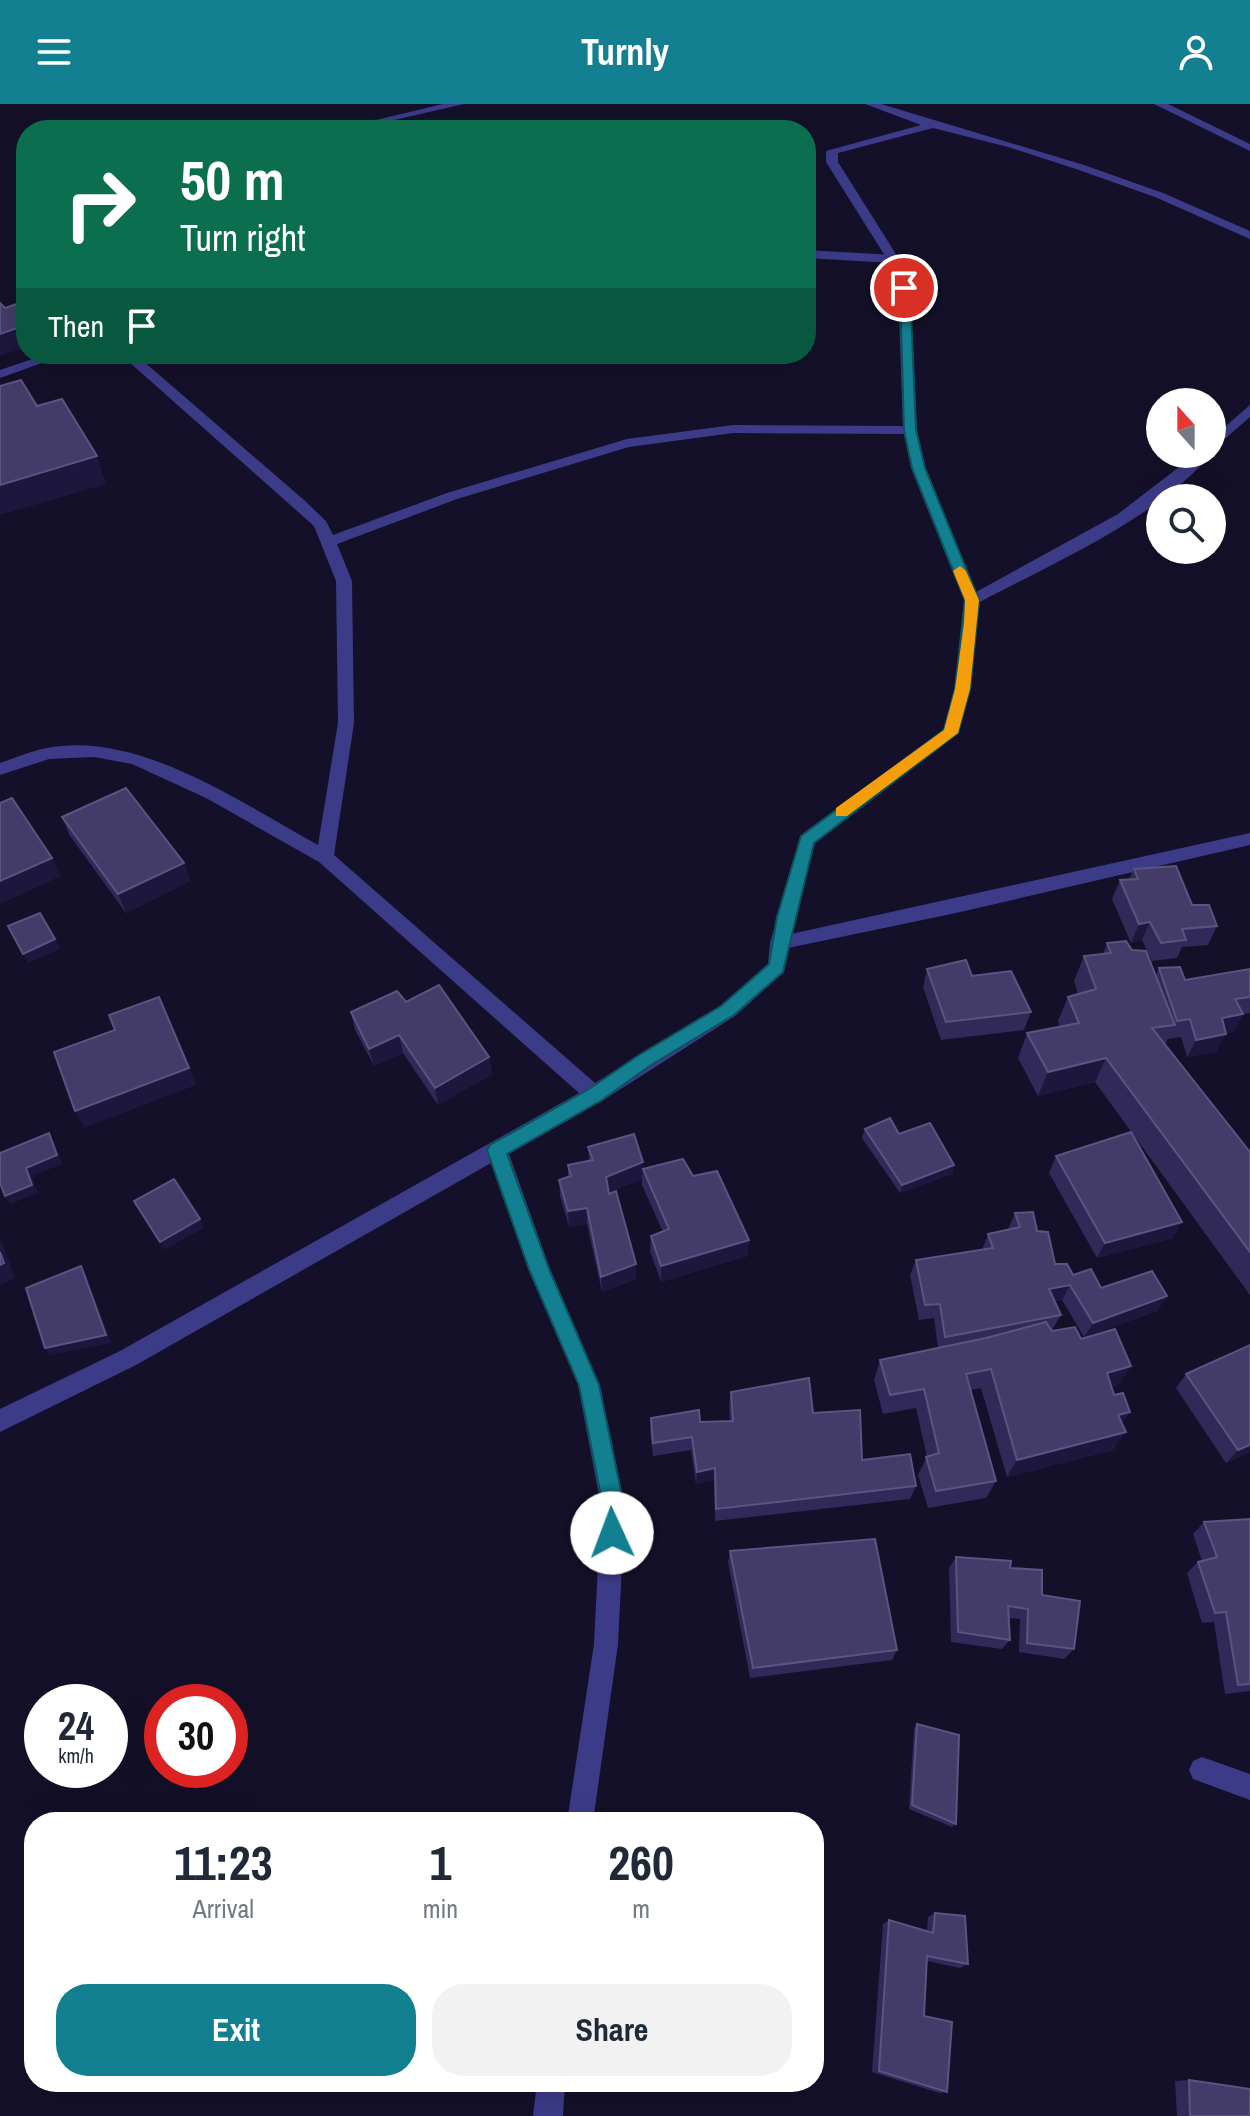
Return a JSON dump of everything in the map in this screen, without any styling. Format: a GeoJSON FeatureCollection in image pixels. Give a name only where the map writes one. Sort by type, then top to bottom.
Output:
{"type":"FeatureCollection","features":[{"type":"Feature","properties":{"kind":"street"},"geometry":{"type":"LineString","coordinates":[[381,120],[378,116],[459,104]]}},
{"type":"Feature","properties":{"kind":"street"},"geometry":{"type":"LineString","coordinates":[[870,104],[1080,167],[1159,195],[1250,235]]}},
{"type":"Feature","properties":{"kind":"street"},"geometry":{"type":"LineString","coordinates":[[1159,104],[1250,148]]}},
{"type":"Feature","properties":{"kind":"street"},"geometry":{"type":"LineString","coordinates":[[0,1421],[128,1358],[595,1095],[645,1060],[728,1011],[777,967],[779,943],[807,840],[951,733],[963,689],[972,600],[918,468],[910,430],[904,288],[893,259],[832,162],[832,151],[933,125]]}},
{"type":"Feature","properties":{"kind":"street"},"geometry":{"type":"LineString","coordinates":[[816,255],[893,259]]}},
{"type":"Feature","properties":{"kind":"street"},"geometry":{"type":"LineString","coordinates":[[0,374],[30,364]]}},
{"type":"Feature","properties":{"kind":"street"},"geometry":{"type":"LineString","coordinates":[[139,364],[321,524],[344,581],[346,723],[325,857]]}},
{"type":"Feature","properties":{"kind":"street"},"geometry":{"type":"LineString","coordinates":[[1226,432],[1250,409]]}},
{"type":"Feature","properties":{"kind":"street"},"geometry":{"type":"LineString","coordinates":[[329,542],[452,496],[627,443],[733,429],[910,430]]}},
{"type":"Feature","properties":{"kind":"street"},"geometry":{"type":"LineString","coordinates":[[972,600],[1097,534],[1181,478],[1191,468]]}},
{"type":"Feature","properties":{"kind":"street"},"geometry":{"type":"LineString","coordinates":[[0,769],[48,753],[94,751],[136,759],[212,794],[325,857],[595,1095]]}},
{"type":"Feature","properties":{"kind":"street"},"geometry":{"type":"LineString","coordinates":[[779,943],[912,919],[1015,891],[1250,839]]}},
{"type":"Feature","properties":{"kind":"street"},"geometry":{"type":"LineString","coordinates":[[497,1150],[539,1269],[589,1385],[613,1506],[606,1644],[581,1812]]}},
{"type":"Feature","properties":{"kind":"street"},"geometry":{"type":"LineString","coordinates":[[1202,1770],[1250,1787]]}},
{"type":"Feature","properties":{"kind":"street"},"geometry":{"type":"LineString","coordinates":[[548,2116],[550,2092]]}},
{"type":"Feature","properties":{"kind":"building"},"geometry":{"type":"Polygon","coordinates":[[[0,303],[5,308],[16,304],[16,328],[0,334],[0,303]]]}},
{"type":"Feature","properties":{"kind":"building"},"geometry":{"type":"Polygon","coordinates":[[[21,380],[37,406],[62,399],[97,456],[0,485],[0,386],[21,380]]]}},
{"type":"Feature","properties":{"kind":"building"},"geometry":{"type":"Polygon","coordinates":[[[126,788],[184,863],[118,894],[62,817],[126,788]]]}},
{"type":"Feature","properties":{"kind":"building"},"geometry":{"type":"Polygon","coordinates":[[[12,798],[52,858],[0,881],[0,803],[12,798]]]}},
{"type":"Feature","properties":{"kind":"building"},"geometry":{"type":"Polygon","coordinates":[[[1176,866],[1192,905],[1209,905],[1217,926],[1182,929],[1186,940],[1161,943],[1150,922],[1139,924],[1120,880],[1138,879],[1134,869],[1176,866]]]}},
{"type":"Feature","properties":{"kind":"building"},"geometry":{"type":"Polygon","coordinates":[[[40,913],[55,939],[23,954],[8,926],[40,913]]]}},
{"type":"Feature","properties":{"kind":"building"},"geometry":{"type":"Polygon","coordinates":[[[1126,941],[1132,950],[1146,951],[1175,1025],[1152,1028],[1250,1152],[1250,1252],[1106,1058],[1048,1072],[1027,1033],[1079,1023],[1068,997],[1096,989],[1084,956],[1111,953],[1107,943],[1126,941]]]}},
{"type":"Feature","properties":{"kind":"building"},"geometry":{"type":"Polygon","coordinates":[[[966,960],[972,976],[1011,971],[1031,1012],[946,1022],[927,969],[966,960]]]}},
{"type":"Feature","properties":{"kind":"building"},"geometry":{"type":"Polygon","coordinates":[[[1180,967],[1185,980],[1250,969],[1250,997],[1235,999],[1243,1014],[1222,1018],[1226,1034],[1196,1040],[1190,1019],[1177,1021],[1159,968],[1180,967]]]}},
{"type":"Feature","properties":{"kind":"building"},"geometry":{"type":"Polygon","coordinates":[[[439,985],[489,1057],[435,1088],[399,1035],[369,1049],[351,1012],[397,991],[406,1002],[439,985]]]}},
{"type":"Feature","properties":{"kind":"building"},"geometry":{"type":"Polygon","coordinates":[[[159,997],[189,1068],[75,1111],[54,1052],[115,1030],[109,1015],[159,997]]]}},
{"type":"Feature","properties":{"kind":"building"},"geometry":{"type":"Polygon","coordinates":[[[890,1118],[899,1134],[930,1123],[954,1165],[902,1185],[865,1129],[890,1118]]]}},
{"type":"Feature","properties":{"kind":"building"},"geometry":{"type":"Polygon","coordinates":[[[1131,1132],[1182,1222],[1105,1243],[1056,1156],[1131,1132]]]}},
{"type":"Feature","properties":{"kind":"building"},"geometry":{"type":"Polygon","coordinates":[[[49,1133],[57,1155],[26,1168],[32,1185],[5,1196],[0,1183],[0,1153],[49,1133]]]}},
{"type":"Feature","properties":{"kind":"building"},"geometry":{"type":"Polygon","coordinates":[[[634,1134],[643,1162],[606,1177],[609,1194],[616,1191],[636,1264],[601,1277],[587,1208],[568,1211],[559,1180],[571,1176],[568,1165],[593,1160],[588,1147],[634,1134]]]}},
{"type":"Feature","properties":{"kind":"building"},"geometry":{"type":"Polygon","coordinates":[[[683,1159],[693,1176],[717,1171],[749,1240],[661,1266],[651,1236],[669,1229],[643,1169],[683,1159]]]}},
{"type":"Feature","properties":{"kind":"building"},"geometry":{"type":"Polygon","coordinates":[[[174,1179],[200,1219],[160,1242],[134,1201],[174,1179]]]}},
{"type":"Feature","properties":{"kind":"building"},"geometry":{"type":"Polygon","coordinates":[[[1033,1212],[1037,1231],[1048,1232],[1055,1264],[1067,1264],[1073,1275],[1091,1269],[1101,1288],[1152,1271],[1167,1296],[1093,1323],[1070,1285],[1049,1289],[1061,1315],[945,1337],[940,1304],[925,1305],[916,1260],[993,1248],[988,1234],[1020,1227],[1015,1213],[1033,1212]]]}},
{"type":"Feature","properties":{"kind":"building"},"geometry":{"type":"Polygon","coordinates":[[[81,1266],[106,1335],[45,1348],[26,1288],[81,1266]]]}},
{"type":"Feature","properties":{"kind":"building"},"geometry":{"type":"Polygon","coordinates":[[[1046,1322],[1052,1331],[1075,1327],[1081,1339],[1115,1329],[1131,1366],[1107,1373],[1114,1395],[1123,1393],[1130,1412],[1118,1415],[1126,1432],[1017,1460],[991,1369],[966,1374],[996,1481],[936,1491],[926,1457],[939,1453],[924,1389],[890,1395],[880,1360],[1046,1322]]]}},
{"type":"Feature","properties":{"kind":"building"},"geometry":{"type":"Polygon","coordinates":[[[1250,1345],[1250,1445],[1238,1450],[1186,1374],[1250,1345]]]}},
{"type":"Feature","properties":{"kind":"building"},"geometry":{"type":"Polygon","coordinates":[[[809,1378],[813,1413],[860,1410],[862,1460],[910,1454],[916,1486],[716,1509],[715,1468],[697,1472],[692,1437],[653,1443],[651,1418],[699,1410],[700,1422],[733,1421],[731,1392],[809,1378]]]}},
{"type":"Feature","properties":{"kind":"building"},"geometry":{"type":"Polygon","coordinates":[[[1250,1519],[1250,1684],[1238,1685],[1226,1612],[1215,1613],[1198,1562],[1217,1557],[1204,1522],[1250,1519]]]}},
{"type":"Feature","properties":{"kind":"building"},"geometry":{"type":"Polygon","coordinates":[[[875,1539],[897,1650],[753,1668],[730,1551],[875,1539]]]}},
{"type":"Feature","properties":{"kind":"building"},"geometry":{"type":"Polygon","coordinates":[[[956,1557],[1011,1561],[1010,1568],[1042,1570],[1042,1595],[1080,1601],[1074,1649],[1027,1643],[1028,1609],[1008,1606],[1010,1640],[958,1632],[956,1557]]]}},
{"type":"Feature","properties":{"kind":"building"},"geometry":{"type":"Polygon","coordinates":[[[917,1724],[959,1735],[956,1824],[912,1805],[917,1724]]]}},
{"type":"Feature","properties":{"kind":"building"},"geometry":{"type":"Polygon","coordinates":[[[935,1913],[965,1916],[968,1964],[927,1956],[924,2016],[952,2022],[947,2092],[879,2071],[889,1920],[933,1933],[935,1913]]]}},
{"type":"Feature","properties":{"kind":"building"},"geometry":{"type":"Polygon","coordinates":[[[1189,2080],[1250,2089],[1250,2116],[1190,2116],[1189,2080]]]}},
{"type":"Feature","properties":{"kind":"slow traffic"},"geometry":{"type":"LineString","coordinates":[[842,812],[951,733],[963,689],[971,624],[972,600],[960,571]]}},
{"type":"Feature","properties":{"kind":"route"},"geometry":{"type":"LineString","coordinates":[[612,1533],[613,1506],[589,1385],[539,1269],[497,1150],[595,1095],[645,1060],[728,1011],[777,967],[779,943],[807,840],[951,733],[963,689],[972,600],[918,468],[910,430],[904,288]]}}]}
